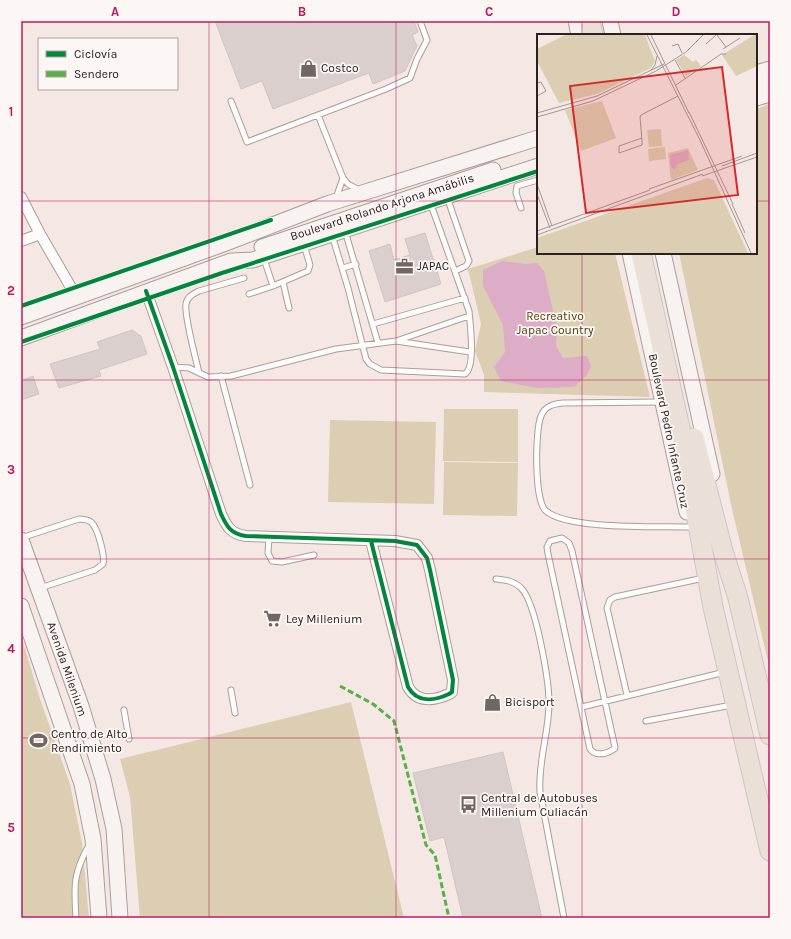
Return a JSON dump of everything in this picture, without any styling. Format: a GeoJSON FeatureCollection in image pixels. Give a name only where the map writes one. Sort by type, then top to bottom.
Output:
{"type":"FeatureCollection","features":[{"type":"Feature","properties":{"kind":"highway"},"geometry":{"type":"LineString","coordinates":[[590,21],[593,34]]}},
{"type":"Feature","properties":{"kind":"highway"},"geometry":{"type":"LineString","coordinates":[[601,21],[604,34]]}},
{"type":"Feature","properties":{"kind":"highway","name":"Boulevard Pedro Infante Cruz"},"geometry":{"type":"LineString","coordinates":[[641,254],[682,437],[713,607],[770,851]]}},
{"type":"Feature","properties":{"kind":"highway","name":"Boulevard Pedro Infante Cruz"},"geometry":{"type":"LineString","coordinates":[[651,254],[667,329],[711,506],[738,598],[770,735]]}},
{"type":"Feature","properties":{"kind":"street"},"geometry":{"type":"LineString","coordinates":[[576,21],[579,34]]}},
{"type":"Feature","properties":{"kind":"street"},"geometry":{"type":"LineString","coordinates":[[610,21],[613,34]]}},
{"type":"Feature","properties":{"kind":"street"},"geometry":{"type":"LineString","coordinates":[[757,65],[770,60]]}},
{"type":"Feature","properties":{"kind":"street"},"geometry":{"type":"LineString","coordinates":[[757,74],[770,69]]}},
{"type":"Feature","properties":{"kind":"street"},"geometry":{"type":"LineString","coordinates":[[757,86],[770,81]]}},
{"type":"Feature","properties":{"kind":"street"},"geometry":{"type":"LineString","coordinates":[[757,98],[770,94]]}},
{"type":"Feature","properties":{"kind":"street","name":"Boulevard Rolando Arjona Amábilis"},"geometry":{"type":"LineString","coordinates":[[21,317],[226,243],[327,204],[537,138]]}},
{"type":"Feature","properties":{"kind":"street"},"geometry":{"type":"LineString","coordinates":[[426,191],[537,143]]}},
{"type":"Feature","properties":{"kind":"street"},"geometry":{"type":"LineString","coordinates":[[426,191],[537,156]]}},
{"type":"Feature","properties":{"kind":"street","name":"Boulevard Rolando Arjona Amábilis"},"geometry":{"type":"LineString","coordinates":[[265,246],[426,191],[447,196],[537,166]]}},
{"type":"Feature","properties":{"kind":"street","name":"Boulevard Rolando Arjona Amábilis"},"geometry":{"type":"LineString","coordinates":[[265,246],[303,244],[339,232],[426,191]]}},
{"type":"Feature","properties":{"kind":"street"},"geometry":{"type":"LineString","coordinates":[[21,197],[40,234],[76,296]]}},
{"type":"Feature","properties":{"kind":"street"},"geometry":{"type":"LineString","coordinates":[[21,241],[40,234]]}},
{"type":"Feature","properties":{"kind":"street"},"geometry":{"type":"LineString","coordinates":[[226,243],[265,246]]}},
{"type":"Feature","properties":{"kind":"street"},"geometry":{"type":"LineString","coordinates":[[21,338],[230,261],[244,253],[265,246]]}},
{"type":"Feature","properties":{"kind":"street","name":"Boulevard Pedro Infante Cruz"},"geometry":{"type":"LineString","coordinates":[[630,254],[690,527],[713,607]]}},
{"type":"Feature","properties":{"kind":"street","name":"Boulevard Pedro Infante Cruz"},"geometry":{"type":"LineString","coordinates":[[663,254],[738,598]]}},
{"type":"Feature","properties":{"kind":"street"},"geometry":{"type":"LineString","coordinates":[[146,291],[226,524],[230,530],[237,534],[269,538],[371,541],[405,542],[416,545],[427,558],[454,680],[452,692],[449,694],[426,700],[420,699],[411,692],[408,687],[371,541]]}},
{"type":"Feature","properties":{"kind":"street","name":"Avenida Milenium"},"geometry":{"type":"LineString","coordinates":[[21,539],[81,706],[103,779],[114,829],[120,918]]}},
{"type":"Feature","properties":{"kind":"street","name":"Avenida Milenium"},"geometry":{"type":"LineString","coordinates":[[21,606],[82,784],[93,839],[99,918]]}},
{"type":"Feature","properties":{"kind":"street"},"geometry":{"type":"LineString","coordinates":[[82,784],[103,779]]}},
{"type":"Feature","properties":{"kind":"lane"},"geometry":{"type":"LineString","coordinates":[[231,101],[247,142],[410,78],[417,59],[427,40],[420,21]]}},
{"type":"Feature","properties":{"kind":"lane"},"geometry":{"type":"LineString","coordinates":[[318,115],[342,178],[352,187],[365,192]]}},
{"type":"Feature","properties":{"kind":"lane"},"geometry":{"type":"LineString","coordinates":[[327,204],[336,199],[342,178]]}},
{"type":"Feature","properties":{"kind":"lane"},"geometry":{"type":"LineString","coordinates":[[521,208],[516,193],[517,186],[537,180]]}},
{"type":"Feature","properties":{"kind":"lane"},"geometry":{"type":"LineString","coordinates":[[339,232],[343,268],[362,345],[370,364],[381,370],[465,374],[470,368],[471,328],[469,316],[465,298],[426,191]]}},
{"type":"Feature","properties":{"kind":"lane"},"geometry":{"type":"LineString","coordinates":[[447,196],[469,261],[466,266],[455,270]]}},
{"type":"Feature","properties":{"kind":"lane"},"geometry":{"type":"LineString","coordinates":[[339,232],[356,264],[378,343]]}},
{"type":"Feature","properties":{"kind":"lane"},"geometry":{"type":"LineString","coordinates":[[249,294],[283,282],[310,269],[310,261],[303,244]]}},
{"type":"Feature","properties":{"kind":"lane"},"geometry":{"type":"LineString","coordinates":[[265,246],[273,286]]}},
{"type":"Feature","properties":{"kind":"lane"},"geometry":{"type":"LineString","coordinates":[[343,268],[356,264]]}},
{"type":"Feature","properties":{"kind":"lane"},"geometry":{"type":"LineString","coordinates":[[199,373],[186,304],[192,294],[244,278]]}},
{"type":"Feature","properties":{"kind":"lane"},"geometry":{"type":"LineString","coordinates":[[283,282],[290,308]]}},
{"type":"Feature","properties":{"kind":"lane"},"geometry":{"type":"LineString","coordinates":[[373,324],[465,298]]}},
{"type":"Feature","properties":{"kind":"lane"},"geometry":{"type":"LineString","coordinates":[[173,367],[185,367],[208,376],[222,376],[250,372],[336,349],[396,341],[469,316]]}},
{"type":"Feature","properties":{"kind":"lane"},"geometry":{"type":"LineString","coordinates":[[396,341],[470,352]]}},
{"type":"Feature","properties":{"kind":"lane"},"geometry":{"type":"LineString","coordinates":[[222,376],[250,485]]}},
{"type":"Feature","properties":{"kind":"lane"},"geometry":{"type":"LineString","coordinates":[[663,402],[563,402],[553,404],[547,408],[541,415],[538,426],[537,472],[541,506],[546,511],[567,520],[600,524],[690,527]]}},
{"type":"Feature","properties":{"kind":"lane"},"geometry":{"type":"LineString","coordinates":[[21,539],[79,519],[85,519],[92,522],[96,530],[103,554],[103,564],[96,570],[39,588]]}},
{"type":"Feature","properties":{"kind":"lane"},"geometry":{"type":"LineString","coordinates":[[269,538],[268,553],[272,561],[282,562],[314,555]]}},
{"type":"Feature","properties":{"kind":"lane"},"geometry":{"type":"LineString","coordinates":[[562,538],[566,540],[572,551],[605,701],[615,748],[608,753],[596,754],[590,749],[582,707],[548,554],[548,543],[552,540],[562,538]]}},
{"type":"Feature","properties":{"kind":"lane"},"geometry":{"type":"LineString","coordinates":[[627,695],[607,608],[610,600],[616,597],[704,578]]}},
{"type":"Feature","properties":{"kind":"lane"},"geometry":{"type":"LineString","coordinates":[[496,579],[513,581],[524,592],[529,600],[537,628],[549,704],[539,774],[540,792],[564,918]]}},
{"type":"Feature","properties":{"kind":"lane"},"geometry":{"type":"LineString","coordinates":[[582,707],[729,671]]}},
{"type":"Feature","properties":{"kind":"lane"},"geometry":{"type":"LineString","coordinates":[[230,690],[235,713]]}},
{"type":"Feature","properties":{"kind":"lane"},"geometry":{"type":"LineString","coordinates":[[646,721],[736,704]]}},
{"type":"Feature","properties":{"kind":"lane"},"geometry":{"type":"LineString","coordinates":[[124,710],[129,739]]}},
{"type":"Feature","properties":{"kind":"lane"},"geometry":{"type":"LineString","coordinates":[[76,918],[74,886],[76,874],[80,862],[93,839]]}},
{"type":"Feature","properties":{"kind":"green space"},"geometry":{"type":"Polygon","coordinates":[[[770,104],[770,670],[732,509],[679,254],[757,254],[757,109],[770,104]]]}},
{"type":"Feature","properties":{"kind":"green space","name":"Recreativo Japac Country"},"geometry":{"type":"Polygon","coordinates":[[[537,247],[537,254],[615,254],[650,397],[484,392],[484,375],[475,351],[481,324],[468,269],[537,247]]]}},
{"type":"Feature","properties":{"kind":"green space"},"geometry":{"type":"Polygon","coordinates":[[[444,409],[518,409],[518,462],[443,461],[444,409]]]}},
{"type":"Feature","properties":{"kind":"green space"},"geometry":{"type":"Polygon","coordinates":[[[330,420],[436,422],[434,504],[328,502],[330,420]]]}},
{"type":"Feature","properties":{"kind":"green space"},"geometry":{"type":"Polygon","coordinates":[[[444,462],[518,463],[517,516],[443,515],[444,462]]]}},
{"type":"Feature","properties":{"kind":"green space","name":"Centro de Alto Rendimiento"},"geometry":{"type":"Polygon","coordinates":[[[21,635],[40,699],[70,784],[82,843],[89,918],[21,918],[21,635]]]}},
{"type":"Feature","properties":{"kind":"green space"},"geometry":{"type":"Polygon","coordinates":[[[351,702],[404,918],[140,918],[130,797],[120,759],[351,702]]]}},
{"type":"Feature","properties":{"kind":"shaded area"},"geometry":{"type":"Polygon","coordinates":[[[502,261],[525,264],[537,263],[544,271],[557,328],[556,346],[563,358],[587,356],[591,366],[587,375],[574,387],[537,388],[501,381],[494,367],[505,352],[503,325],[483,286],[483,270],[502,261]]]}},
{"type":"Feature","properties":{"kind":"building","name":"Costco"},"geometry":{"type":"Polygon","coordinates":[[[215,21],[414,21],[418,32],[412,35],[417,46],[405,71],[373,84],[369,73],[273,109],[262,81],[241,89],[215,21]]]}},
{"type":"Feature","properties":{"kind":"building"},"geometry":{"type":"Polygon","coordinates":[[[425,233],[441,284],[385,302],[369,251],[390,244],[394,260],[410,255],[405,239],[425,233]]]}},
{"type":"Feature","properties":{"kind":"building"},"geometry":{"type":"Polygon","coordinates":[[[132,330],[141,336],[147,354],[99,370],[101,376],[59,388],[50,364],[100,349],[97,342],[132,330]]]}},
{"type":"Feature","properties":{"kind":"building"},"geometry":{"type":"Polygon","coordinates":[[[33,376],[39,394],[21,400],[21,381],[33,376]]]}},
{"type":"Feature","properties":{"kind":"building","name":"Central de Autobuses Millenium Culiacán"},"geometry":{"type":"Polygon","coordinates":[[[503,752],[542,918],[463,918],[444,837],[430,841],[413,773],[503,752]]]}},
{"type":"Feature","properties":{"kind":"marked path"},"geometry":{"type":"LineString","coordinates":[[340,686],[373,704],[394,721],[426,845],[435,855],[449,918]]}},
{"type":"Feature","properties":{"kind":"cycle path"},"geometry":{"type":"LineString","coordinates":[[21,342],[222,273],[537,171]]}},
{"type":"Feature","properties":{"kind":"cycle path"},"geometry":{"type":"LineString","coordinates":[[21,306],[271,220]]}},
{"type":"Feature","properties":{"kind":"cycle path"},"geometry":{"type":"LineString","coordinates":[[146,291],[225,523],[233,532],[246,536],[395,541],[417,545],[427,558],[430,570],[453,680],[452,692],[449,694],[438,698],[426,699],[416,696],[408,687],[371,541]]}},
{"type":"Feature","properties":{"kind":"place","name":"Costco"},"geometry":{"type":"Point","coordinates":[308,68]}},
{"type":"Feature","properties":{"kind":"place","name":"JAPAC"},"geometry":{"type":"Point","coordinates":[404,266]}},
{"type":"Feature","properties":{"kind":"place","name":"Ley Millenium"},"geometry":{"type":"Point","coordinates":[273,619]}},
{"type":"Feature","properties":{"kind":"place","name":"Bicisport"},"geometry":{"type":"Point","coordinates":[492,702]}},
{"type":"Feature","properties":{"kind":"place","name":"Centro de Alto Rendimiento"},"geometry":{"type":"Point","coordinates":[38,741]}},
{"type":"Feature","properties":{"kind":"place","name":"Central de Autobuses Millenium Culiacán"},"geometry":{"type":"Point","coordinates":[468,805]}}]}
